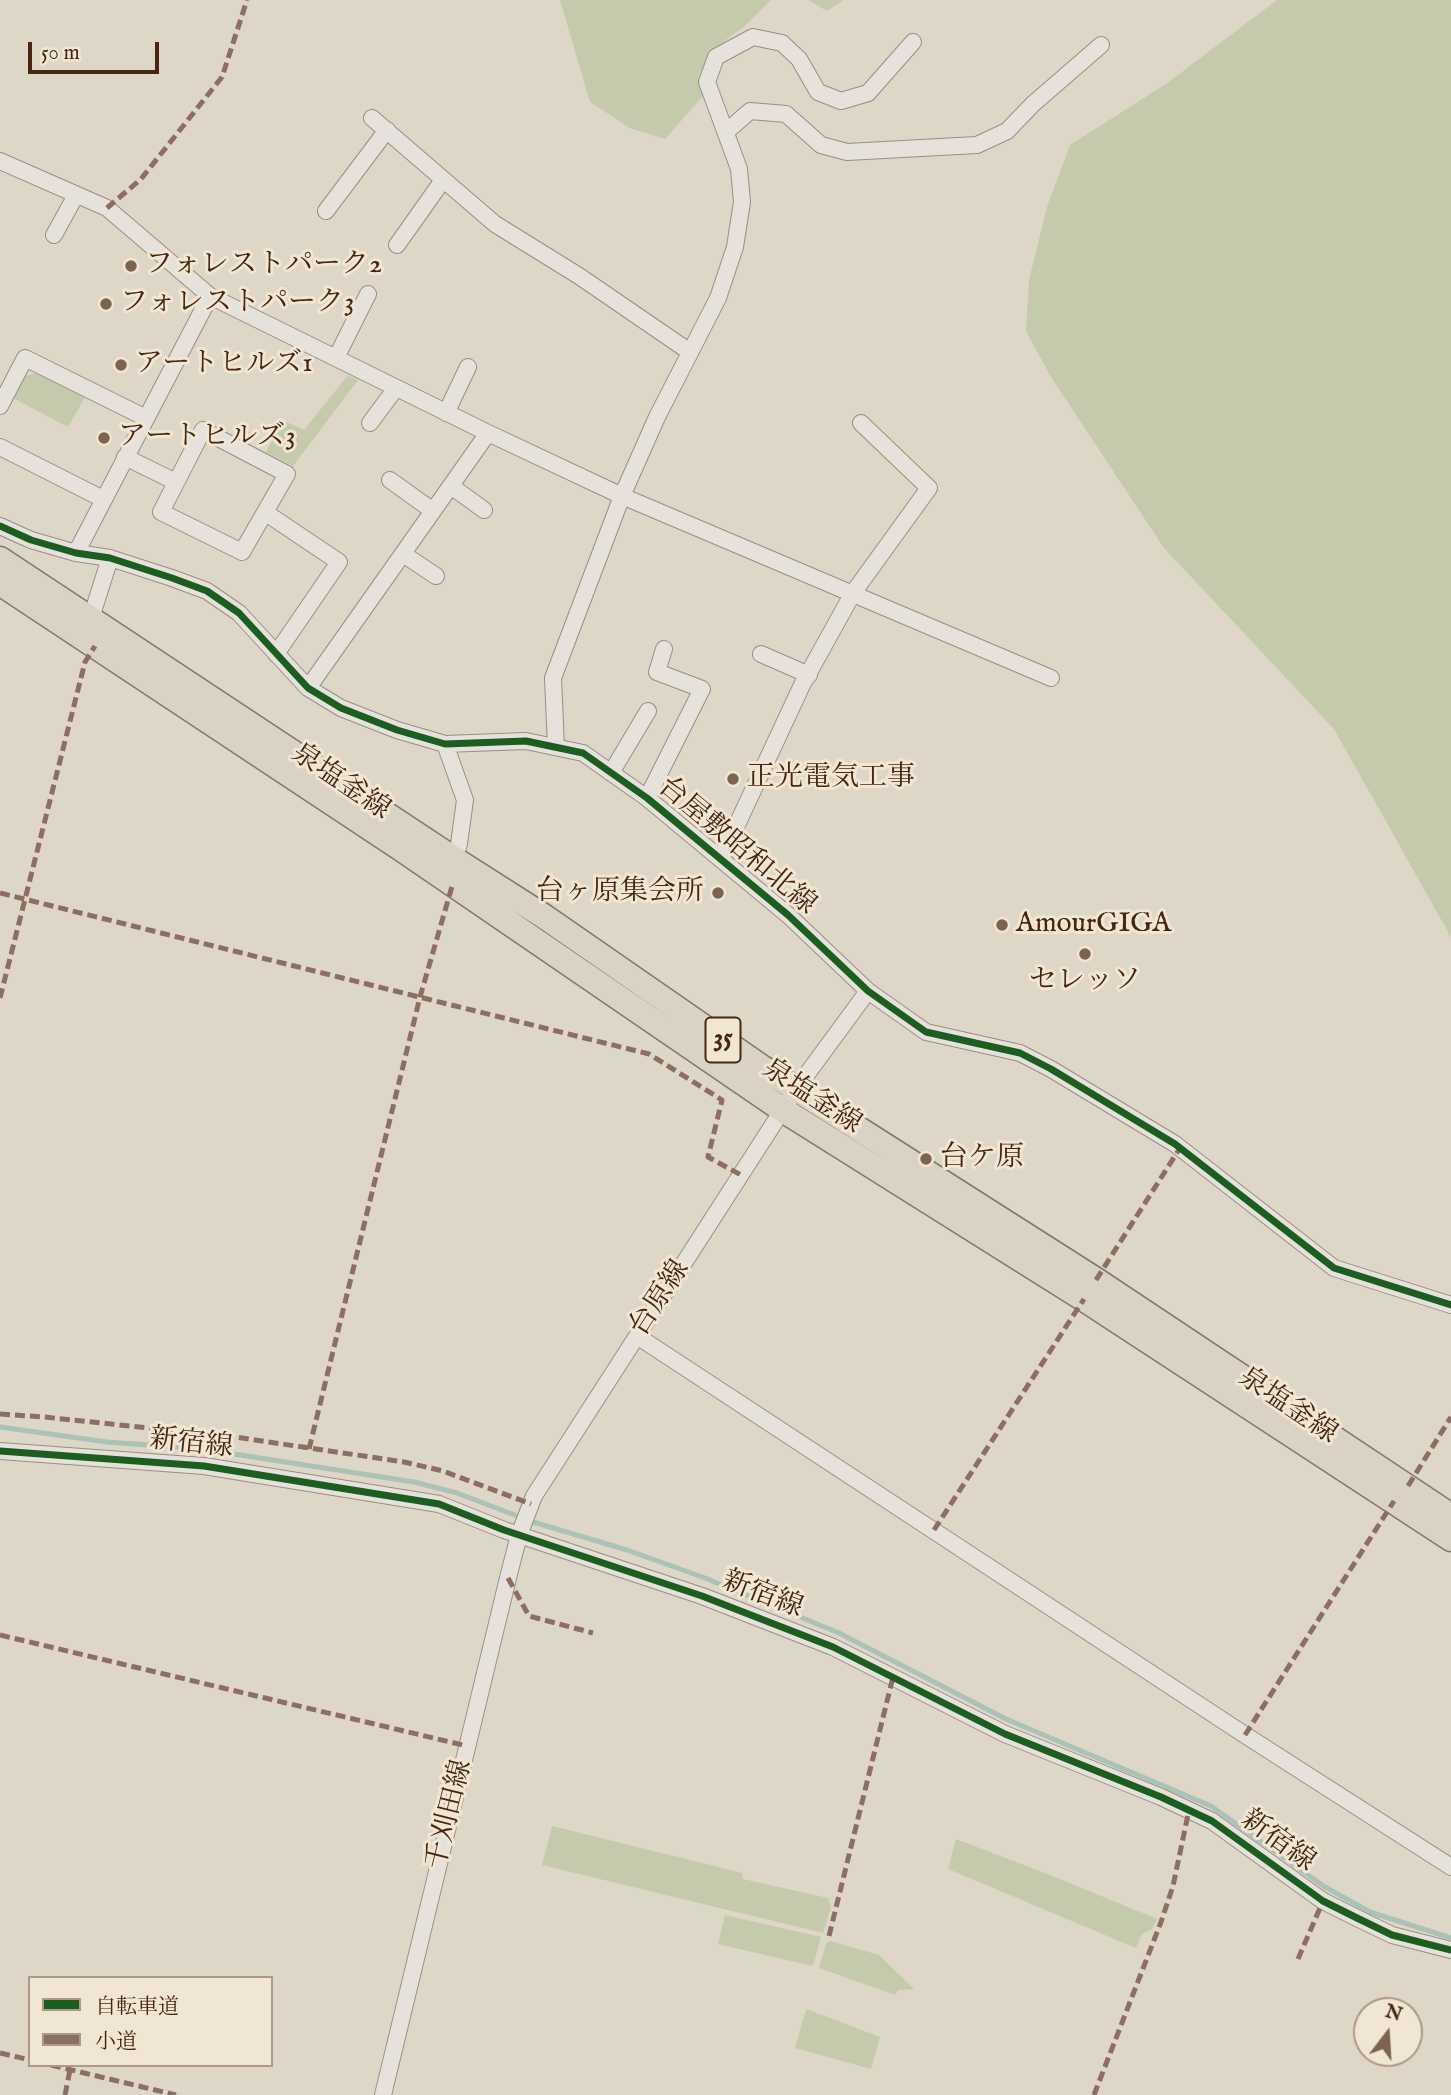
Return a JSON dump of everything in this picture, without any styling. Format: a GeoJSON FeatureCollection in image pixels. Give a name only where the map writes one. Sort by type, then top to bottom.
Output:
{"type":"FeatureCollection","features":[{"type":"Feature","properties":{"kind":"main road","name":"泉塩釜線"},"geometry":{"type":"LineString","coordinates":[[0,559],[545,917],[796,1089],[1096,1280],[1451,1516]]}},
{"type":"Feature","properties":{"kind":"main road","name":"泉塩釜線"},"geometry":{"type":"LineString","coordinates":[[0,583],[400,848],[783,1110],[1095,1307],[1451,1539]]}},
{"type":"Feature","properties":{"kind":"street"},"geometry":{"type":"LineString","coordinates":[[556,747],[553,678],[622,496],[657,417],[718,298],[735,247],[742,202],[739,169],[707,82],[716,57],[753,37],[782,43],[799,59],[818,92],[841,101],[868,93],[913,42]]}},
{"type":"Feature","properties":{"kind":"street"},"geometry":{"type":"LineString","coordinates":[[727,131],[750,111],[786,114],[821,145],[847,152],[977,145],[1007,131],[1033,104],[1101,45]]}},
{"type":"Feature","properties":{"kind":"street"},"geometry":{"type":"LineString","coordinates":[[372,118],[495,225],[579,276],[690,352]]}},
{"type":"Feature","properties":{"kind":"street"},"geometry":{"type":"LineString","coordinates":[[326,211],[387,131]]}},
{"type":"Feature","properties":{"kind":"street"},"geometry":{"type":"LineString","coordinates":[[0,161],[107,208],[211,296],[396,388],[622,496],[1051,678]]}},
{"type":"Feature","properties":{"kind":"street"},"geometry":{"type":"LineString","coordinates":[[397,245],[443,180]]}},
{"type":"Feature","properties":{"kind":"street"},"geometry":{"type":"LineString","coordinates":[[54,235],[76,195]]}},
{"type":"Feature","properties":{"kind":"street"},"geometry":{"type":"LineString","coordinates":[[336,358],[368,294]]}},
{"type":"Feature","properties":{"kind":"street"},"geometry":{"type":"LineString","coordinates":[[76,553],[211,296]]}},
{"type":"Feature","properties":{"kind":"street"},"geometry":{"type":"LineString","coordinates":[[0,406],[25,358],[146,418]]}},
{"type":"Feature","properties":{"kind":"street"},"geometry":{"type":"LineString","coordinates":[[446,412],[468,367]]}},
{"type":"Feature","properties":{"kind":"street"},"geometry":{"type":"LineString","coordinates":[[370,423],[396,388]]}},
{"type":"Feature","properties":{"kind":"street"},"geometry":{"type":"LineString","coordinates":[[721,859],[809,676],[853,593],[929,488],[861,423]]}},
{"type":"Feature","properties":{"kind":"street"},"geometry":{"type":"LineString","coordinates":[[203,429],[287,474],[266,513],[242,552],[161,512],[203,429]]}},
{"type":"Feature","properties":{"kind":"street"},"geometry":{"type":"LineString","coordinates":[[308,688],[488,433]]}},
{"type":"Feature","properties":{"kind":"street"},"geometry":{"type":"LineString","coordinates":[[0,447],[103,499]]}},
{"type":"Feature","properties":{"kind":"street"},"geometry":{"type":"LineString","coordinates":[[125,457],[176,482]]}},
{"type":"Feature","properties":{"kind":"street"},"geometry":{"type":"LineString","coordinates":[[390,480],[433,511]]}},
{"type":"Feature","properties":{"kind":"street"},"geometry":{"type":"LineString","coordinates":[[451,486],[484,510]]}},
{"type":"Feature","properties":{"kind":"street"},"geometry":{"type":"LineString","coordinates":[[266,513],[339,562],[276,654]]}},
{"type":"Feature","properties":{"kind":"street","name":"台屋敷昭和北線"},"geometry":{"type":"LineString","coordinates":[[0,526],[32,540],[76,553],[110,558],[206,592],[239,612],[308,688],[352,712],[397,730],[445,744],[526,741],[583,753],[647,799],[721,859],[789,915],[868,991],[926,1032],[1020,1053],[1051,1069],[1175,1144],[1334,1268],[1451,1305]]}},
{"type":"Feature","properties":{"kind":"street"},"geometry":{"type":"LineString","coordinates":[[403,554],[436,576]]}},
{"type":"Feature","properties":{"kind":"street"},"geometry":{"type":"LineString","coordinates":[[91,618],[110,558]]}},
{"type":"Feature","properties":{"kind":"street"},"geometry":{"type":"LineString","coordinates":[[647,799],[702,689],[657,671],[664,649]]}},
{"type":"Feature","properties":{"kind":"street"},"geometry":{"type":"LineString","coordinates":[[761,654],[809,676]]}},
{"type":"Feature","properties":{"kind":"street"},"geometry":{"type":"LineString","coordinates":[[611,773],[648,711]]}},
{"type":"Feature","properties":{"kind":"street"},"geometry":{"type":"LineString","coordinates":[[445,744],[465,800],[459,844],[454,859]]}},
{"type":"Feature","properties":{"kind":"street","name":"台原線"},"geometry":{"type":"LineString","coordinates":[[523,1524],[534,1496],[796,1089],[868,991]]}},
{"type":"Feature","properties":{"kind":"street"},"geometry":{"type":"LineString","coordinates":[[637,1336],[1451,1867]]}},
{"type":"Feature","properties":{"kind":"street","name":"新宿線"},"geometry":{"type":"LineString","coordinates":[[0,1451],[204,1466],[401,1496],[523,1524],[833,1647],[1005,1734],[1161,1797],[1212,1821],[1323,1901],[1408,1941],[1451,1950]]}},
{"type":"Feature","properties":{"kind":"street","name":"千刈田線"},"geometry":{"type":"LineString","coordinates":[[383,2095],[523,1524]]}},
{"type":"Feature","properties":{"kind":"green space"},"geometry":{"type":"Polygon","coordinates":[[[560,0],[771,0],[711,55],[699,75],[703,96],[665,139],[630,128],[590,102],[560,0]]]}},
{"type":"Feature","properties":{"kind":"green space"},"geometry":{"type":"Polygon","coordinates":[[[808,0],[844,0],[827,11],[808,0]]]}},
{"type":"Feature","properties":{"kind":"green space"},"geometry":{"type":"Polygon","coordinates":[[[1277,0],[1451,0],[1451,937],[1334,729],[1164,548],[1051,377],[1026,331],[1029,280],[1047,207],[1070,145],[1166,84],[1277,0]]]}},
{"type":"Feature","properties":{"kind":"green space"},"geometry":{"type":"Polygon","coordinates":[[[36,373],[85,397],[68,427],[13,398],[25,376],[36,373]]]}},
{"type":"Feature","properties":{"kind":"green space"},"geometry":{"type":"Polygon","coordinates":[[[348,375],[358,380],[293,466],[266,452],[282,420],[304,430],[348,375]]]}},
{"type":"Feature","properties":{"kind":"green space"},"geometry":{"type":"Polygon","coordinates":[[[552,1826],[742,1873],[743,1879],[828,1898],[831,1907],[823,1933],[542,1865],[552,1826]]]}},
{"type":"Feature","properties":{"kind":"green space"},"geometry":{"type":"Polygon","coordinates":[[[956,1839],[1157,1919],[1152,1929],[1142,1934],[1136,1948],[948,1869],[956,1839]]]}},
{"type":"Feature","properties":{"kind":"green space"},"geometry":{"type":"Polygon","coordinates":[[[725,1915],[821,1937],[813,1966],[718,1944],[725,1915]]]}},
{"type":"Feature","properties":{"kind":"green space"},"geometry":{"type":"Polygon","coordinates":[[[830,1941],[879,1955],[914,1989],[898,1990],[895,1995],[819,1968],[826,1944],[830,1941]]]}},
{"type":"Feature","properties":{"kind":"green space"},"geometry":{"type":"Polygon","coordinates":[[[806,2009],[880,2037],[871,2069],[795,2048],[806,2009]]]}},
{"type":"Feature","properties":{"kind":"waterway"},"geometry":{"type":"LineString","coordinates":[[0,1427],[107,1442],[202,1449],[414,1482],[457,1493],[533,1522],[627,1550],[705,1578],[839,1633],[1006,1719],[1211,1806],[1325,1887],[1370,1912],[1451,1938]]}},
{"type":"Feature","properties":{"kind":"marked path"},"geometry":{"type":"LineString","coordinates":[[107,208],[141,179],[222,77],[247,0]]}},
{"type":"Feature","properties":{"kind":"marked path"},"geometry":{"type":"LineString","coordinates":[[0,998],[85,662],[95,646]]}},
{"type":"Feature","properties":{"kind":"marked path"},"geometry":{"type":"LineString","coordinates":[[309,1449],[420,997],[453,883]]}},
{"type":"Feature","properties":{"kind":"marked path"},"geometry":{"type":"LineString","coordinates":[[0,893],[649,1054],[722,1100],[708,1157],[741,1175]]}},
{"type":"Feature","properties":{"kind":"marked path"},"geometry":{"type":"LineString","coordinates":[[1096,1280],[1180,1148]]}},
{"type":"Feature","properties":{"kind":"marked path"},"geometry":{"type":"LineString","coordinates":[[934,1530],[1084,1299]]}},
{"type":"Feature","properties":{"kind":"marked path"},"geometry":{"type":"LineString","coordinates":[[0,1414],[235,1437],[404,1462],[443,1471],[531,1504]]}},
{"type":"Feature","properties":{"kind":"marked path"},"geometry":{"type":"LineString","coordinates":[[1408,1486],[1451,1417]]}},
{"type":"Feature","properties":{"kind":"marked path"},"geometry":{"type":"LineString","coordinates":[[1245,1735],[1394,1501]]}},
{"type":"Feature","properties":{"kind":"marked path"},"geometry":{"type":"LineString","coordinates":[[508,1578],[529,1616],[593,1633]]}},
{"type":"Feature","properties":{"kind":"marked path"},"geometry":{"type":"LineString","coordinates":[[0,1635],[467,1746]]}},
{"type":"Feature","properties":{"kind":"marked path"},"geometry":{"type":"LineString","coordinates":[[829,1936],[893,1677]]}},
{"type":"Feature","properties":{"kind":"marked path"},"geometry":{"type":"LineString","coordinates":[[1094,2095],[1161,1922],[1173,1886],[1189,1810]]}},
{"type":"Feature","properties":{"kind":"marked path"},"geometry":{"type":"LineString","coordinates":[[1298,1959],[1323,1901]]}},
{"type":"Feature","properties":{"kind":"marked path"},"geometry":{"type":"LineString","coordinates":[[0,2053],[28,2060]]}},
{"type":"Feature","properties":{"kind":"marked path"},"geometry":{"type":"LineString","coordinates":[[59,2067],[176,2095]]}},
{"type":"Feature","properties":{"kind":"marked path"},"geometry":{"type":"LineString","coordinates":[[65,2095],[70,2070]]}},
{"type":"Feature","properties":{"kind":"cycle path"},"geometry":{"type":"LineString","coordinates":[[0,526],[31,540],[76,553],[110,558],[207,591],[239,613],[308,688],[341,708],[397,730],[445,744],[526,741],[583,753],[647,798],[788,915],[868,991],[926,1032],[1020,1053],[1051,1069],[1175,1144],[1334,1268],[1451,1305]]}},
{"type":"Feature","properties":{"kind":"cycle path"},"geometry":{"type":"LineString","coordinates":[[0,1451],[204,1466],[439,1504],[504,1530],[702,1596],[833,1647],[1005,1734],[1161,1797],[1212,1821],[1323,1901],[1357,1918],[1392,1935],[1451,1950]]}},
{"type":"Feature","properties":{"kind":"place","name":"フォレストパーク2"},"geometry":{"type":"Point","coordinates":[131,266]}},
{"type":"Feature","properties":{"kind":"place","name":"フォレストパーク3"},"geometry":{"type":"Point","coordinates":[106,304]}},
{"type":"Feature","properties":{"kind":"place","name":"アートヒルズ1"},"geometry":{"type":"Point","coordinates":[121,365]}},
{"type":"Feature","properties":{"kind":"place","name":"アートヒルズ3"},"geometry":{"type":"Point","coordinates":[104,438]}},
{"type":"Feature","properties":{"kind":"place","name":"正光電気工事"},"geometry":{"type":"Point","coordinates":[733,779]}},
{"type":"Feature","properties":{"kind":"place","name":"台ヶ原集会所"},"geometry":{"type":"Point","coordinates":[718,893]}},
{"type":"Feature","properties":{"kind":"place","name":"AmourGIGA"},"geometry":{"type":"Point","coordinates":[1002,925]}},
{"type":"Feature","properties":{"kind":"place","name":"セレッソ"},"geometry":{"type":"Point","coordinates":[1085,954]}},
{"type":"Feature","properties":{"kind":"place","name":"台ケ原"},"geometry":{"type":"Point","coordinates":[926,1159]}}]}
